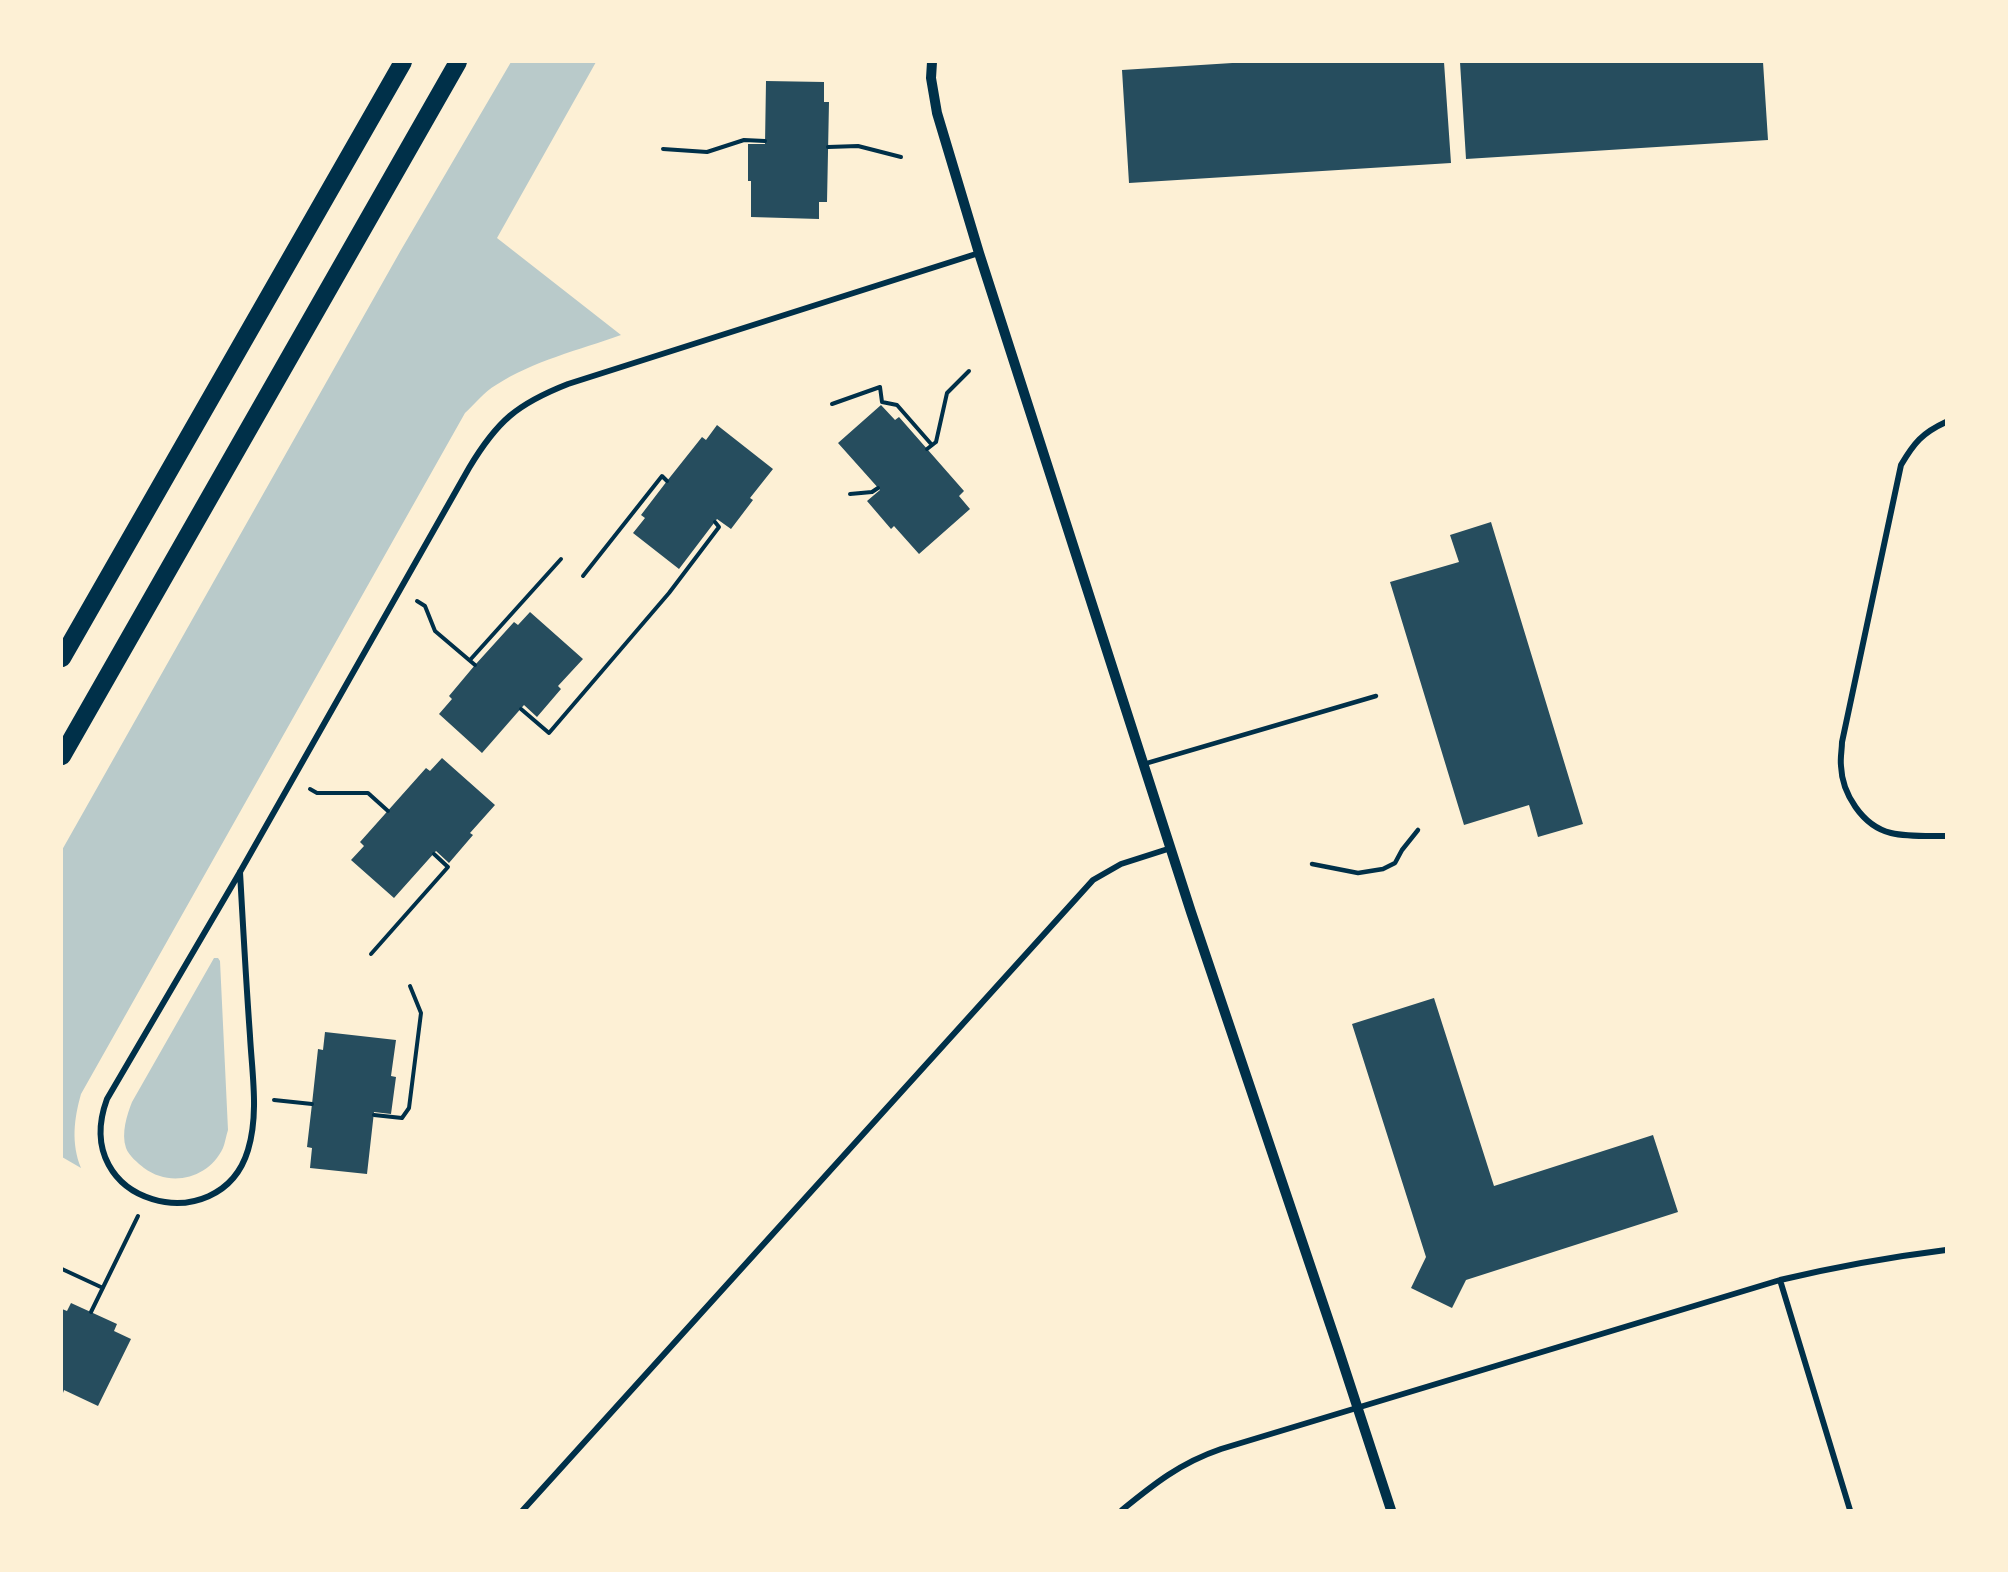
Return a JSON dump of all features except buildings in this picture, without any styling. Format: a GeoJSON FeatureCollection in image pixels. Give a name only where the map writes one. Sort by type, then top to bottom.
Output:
{"type":"FeatureCollection","features":[{"type":"Feature","properties":{"kind":"highway"},"geometry":{"type":"LineString","coordinates":[[62,658],[403,62]]}},
{"type":"Feature","properties":{"kind":"highway"},"geometry":{"type":"LineString","coordinates":[[62,756],[458,62]]}},
{"type":"Feature","properties":{"kind":"street"},"geometry":{"type":"LineString","coordinates":[[932,62],[931,78],[937,113],[979,253],[1171,848],[1391,1510]]}},
{"type":"Feature","properties":{"kind":"street"},"geometry":{"type":"LineString","coordinates":[[240,872],[253,1085],[254,1124],[251,1138],[237,1175],[219,1191],[194,1201],[157,1200],[134,1191],[116,1176],[109,1166],[100,1132],[100,1121],[107,1098],[240,872],[483,443],[492,432],[511,414],[534,398],[568,384],[979,253]]}},
{"type":"Feature","properties":{"kind":"street"},"geometry":{"type":"LineString","coordinates":[[1947,422],[1932,429],[1914,444],[1901,465],[1842,742],[1841,766],[1845,786],[1856,809],[1871,824],[1889,832],[1947,836]]}},
{"type":"Feature","properties":{"kind":"street"},"geometry":{"type":"LineString","coordinates":[[523,1510],[1092,880],[1121,864],[1171,848]]}},
{"type":"Feature","properties":{"kind":"street"},"geometry":{"type":"LineString","coordinates":[[1122,1510],[1157,1481],[1199,1456],[1780,1280],[1880,1260],[1947,1250]]}},
{"type":"Feature","properties":{"kind":"street"},"geometry":{"type":"LineString","coordinates":[[1780,1280],[1850,1510]]}},
{"type":"Feature","properties":{"kind":"lane"},"geometry":{"type":"LineString","coordinates":[[1144,764],[1376,696]]}},
{"type":"Feature","properties":{"kind":"lane"},"geometry":{"type":"LineString","coordinates":[[1312,864],[1358,873],[1383,869],[1395,863],[1418,830]]}},
{"type":"Feature","properties":{"kind":"path"},"geometry":{"type":"LineString","coordinates":[[663,149],[707,152],[744,140],[765,141]]}},
{"type":"Feature","properties":{"kind":"path"},"geometry":{"type":"LineString","coordinates":[[828,147],[858,146],[901,157]]}},
{"type":"Feature","properties":{"kind":"path"},"geometry":{"type":"LineString","coordinates":[[927,449],[936,442],[947,393],[969,371]]}},
{"type":"Feature","properties":{"kind":"path"},"geometry":{"type":"LineString","coordinates":[[832,404],[880,387],[882,402],[897,405],[932,445]]}},
{"type":"Feature","properties":{"kind":"path"},"geometry":{"type":"LineString","coordinates":[[583,576],[662,476],[668,481]]}},
{"type":"Feature","properties":{"kind":"path"},"geometry":{"type":"LineString","coordinates":[[850,494],[872,492],[878,488]]}},
{"type":"Feature","properties":{"kind":"path"},"geometry":{"type":"LineString","coordinates":[[521,709],[549,733],[685,573],[719,527],[715,522]]}},
{"type":"Feature","properties":{"kind":"path"},"geometry":{"type":"LineString","coordinates":[[470,660],[561,558]]}},
{"type":"Feature","properties":{"kind":"path"},"geometry":{"type":"LineString","coordinates":[[423,605],[435,631],[475,665]]}},
{"type":"Feature","properties":{"kind":"path"},"geometry":{"type":"LineString","coordinates":[[317,793],[368,793],[388,811]]}},
{"type":"Feature","properties":{"kind":"path"},"geometry":{"type":"LineString","coordinates":[[371,954],[448,867],[434,854]]}},
{"type":"Feature","properties":{"kind":"path"},"geometry":{"type":"LineString","coordinates":[[374,1115],[402,1118],[409,1108],[421,1013],[410,986]]}},
{"type":"Feature","properties":{"kind":"path"},"geometry":{"type":"LineString","coordinates":[[278,1100],[312,1104]]}},
{"type":"Feature","properties":{"kind":"path"},"geometry":{"type":"LineString","coordinates":[[90,1312],[137,1220]]}},
{"type":"Feature","properties":{"kind":"path"},"geometry":{"type":"LineString","coordinates":[[62,1269],[103,1288]]}},
{"type":"Feature","properties":{"kind":"shaded area"},"geometry":{"type":"Polygon","coordinates":[[[511,62],[596,62],[497,238],[621,335],[525,369],[496,385],[465,413],[81,1094],[75,1131],[76,1149],[81,1168],[62,1157],[62,850],[401,250],[511,62]]]}},
{"type":"Feature","properties":{"kind":"shaded area"},"geometry":{"type":"Polygon","coordinates":[[[214,958],[220,961],[228,1130],[223,1148],[209,1167],[188,1177],[166,1178],[144,1168],[129,1154],[124,1136],[125,1124],[132,1102],[214,958]]]}}]}
